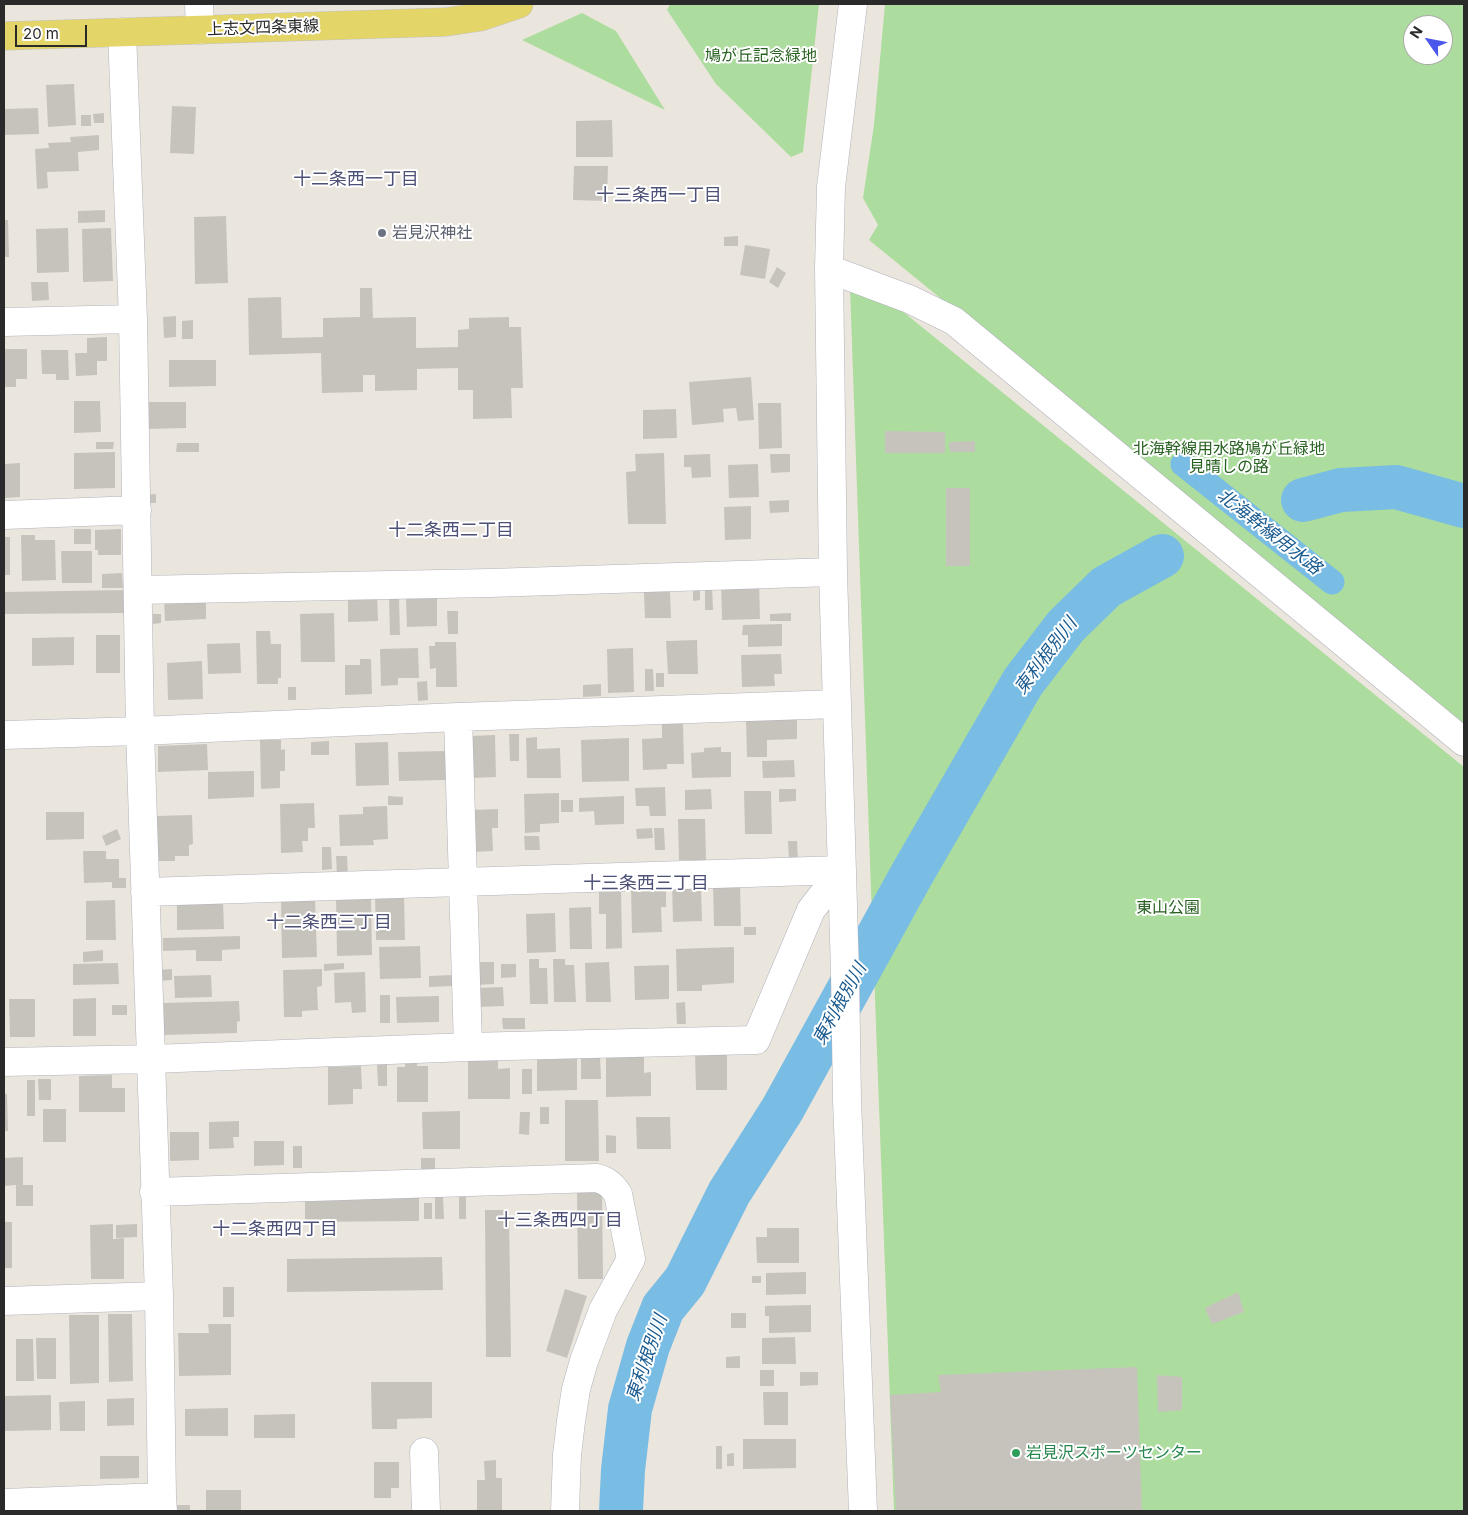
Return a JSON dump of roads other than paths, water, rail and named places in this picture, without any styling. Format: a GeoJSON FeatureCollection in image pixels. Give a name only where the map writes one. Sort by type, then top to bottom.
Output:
{"type":"FeatureCollection","features":[{"type":"Feature","properties":{"kind":"main road","name":"上志文四条東線"},"geometry":{"type":"LineString","coordinates":[[4,36],[122,32],[200,17],[446,22],[480,17],[519,4]]}},
{"type":"Feature","properties":{"kind":"street"},"geometry":{"type":"LineString","coordinates":[[853,4],[832,187],[829,269],[832,572],[842,870],[847,1100],[863,1511]]}},
{"type":"Feature","properties":{"kind":"street"},"geometry":{"type":"LineString","coordinates":[[4,1502],[162,1504],[159,1296],[154,1192],[152,1059],[140,730],[133,319],[122,32]]}},
{"type":"Feature","properties":{"kind":"street"},"geometry":{"type":"LineString","coordinates":[[829,269],[901,296],[954,321],[1464,742]]}},
{"type":"Feature","properties":{"kind":"street"},"geometry":{"type":"LineString","coordinates":[[4,322],[133,319]]}},
{"type":"Feature","properties":{"kind":"street"},"geometry":{"type":"LineString","coordinates":[[4,515],[137,510]]}},
{"type":"Feature","properties":{"kind":"street"},"geometry":{"type":"LineString","coordinates":[[138,590],[490,583],[832,572]]}},
{"type":"Feature","properties":{"kind":"street"},"geometry":{"type":"LineString","coordinates":[[4,735],[837,704]]}},
{"type":"Feature","properties":{"kind":"street"},"geometry":{"type":"LineString","coordinates":[[458,717],[468,1047]]}},
{"type":"Feature","properties":{"kind":"street"},"geometry":{"type":"LineString","coordinates":[[145,892],[842,870]]}},
{"type":"Feature","properties":{"kind":"street"},"geometry":{"type":"LineString","coordinates":[[4,1062],[756,1040],[811,910],[842,870]]}},
{"type":"Feature","properties":{"kind":"street"},"geometry":{"type":"LineString","coordinates":[[154,1192],[597,1178],[606,1181],[614,1187],[618,1194],[631,1259],[603,1310],[592,1335],[581,1370],[571,1421],[564,1511]]}},
{"type":"Feature","properties":{"kind":"street"},"geometry":{"type":"LineString","coordinates":[[4,1300],[159,1296]]}},
{"type":"Feature","properties":{"kind":"street"},"geometry":{"type":"LineString","coordinates":[[424,1452],[426,1511]]}},
{"type":"Feature","properties":{"kind":"waterway","name":"北海幹線用水路"},"geometry":{"type":"LineString","coordinates":[[1183,464],[1332,582]]}},
{"type":"Feature","properties":{"kind":"waterway","name":"東利根別川"},"geometry":{"type":"LineString","coordinates":[[1303,500],[1341,490],[1396,487],[1464,506]]}},
{"type":"Feature","properties":{"kind":"waterway","name":"東利根別川"},"geometry":{"type":"LineString","coordinates":[[621,1511],[623,1470],[630,1409],[648,1346],[663,1308],[685,1281],[729,1193],[782,1110],[912,874],[1023,682],[1066,626],[1106,587],[1162,556]]}},
{"type":"Feature","properties":{"kind":"place","name":"岩見沢神社"},"geometry":{"type":"Point","coordinates":[382,233]}},
{"type":"Feature","properties":{"kind":"place","name":"岩見沢スポーツセンター"},"geometry":{"type":"Point","coordinates":[1016,1453]}},
{"type":"Feature","properties":{"kind":"district","name":"十二条西一丁目"},"geometry":{"type":"Point","coordinates":[356,180]}},
{"type":"Feature","properties":{"kind":"district","name":"十三条西一丁目"},"geometry":{"type":"Point","coordinates":[659,196]}},
{"type":"Feature","properties":{"kind":"district","name":"十二条西二丁目"},"geometry":{"type":"Point","coordinates":[451,531]}},
{"type":"Feature","properties":{"kind":"district","name":"十三条西三丁目"},"geometry":{"type":"Point","coordinates":[646,884]}},
{"type":"Feature","properties":{"kind":"district","name":"十二条西三丁目"},"geometry":{"type":"Point","coordinates":[329,923]}},
{"type":"Feature","properties":{"kind":"district","name":"十三条西四丁目"},"geometry":{"type":"Point","coordinates":[560,1221]}},
{"type":"Feature","properties":{"kind":"district","name":"十二条西四丁目"},"geometry":{"type":"Point","coordinates":[275,1230]}},
{"type":"Feature","properties":{"kind":"park label","name":"鳩が丘記念緑地"},"geometry":{"type":"Point","coordinates":[761,56]}},
{"type":"Feature","properties":{"kind":"park label","name":"北海幹線用水路鳩が丘緑地 見晴しの路"},"geometry":{"type":"Point","coordinates":[1229,458]}},
{"type":"Feature","properties":{"kind":"park label","name":"東山公園"},"geometry":{"type":"Point","coordinates":[1168,908]}}]}
